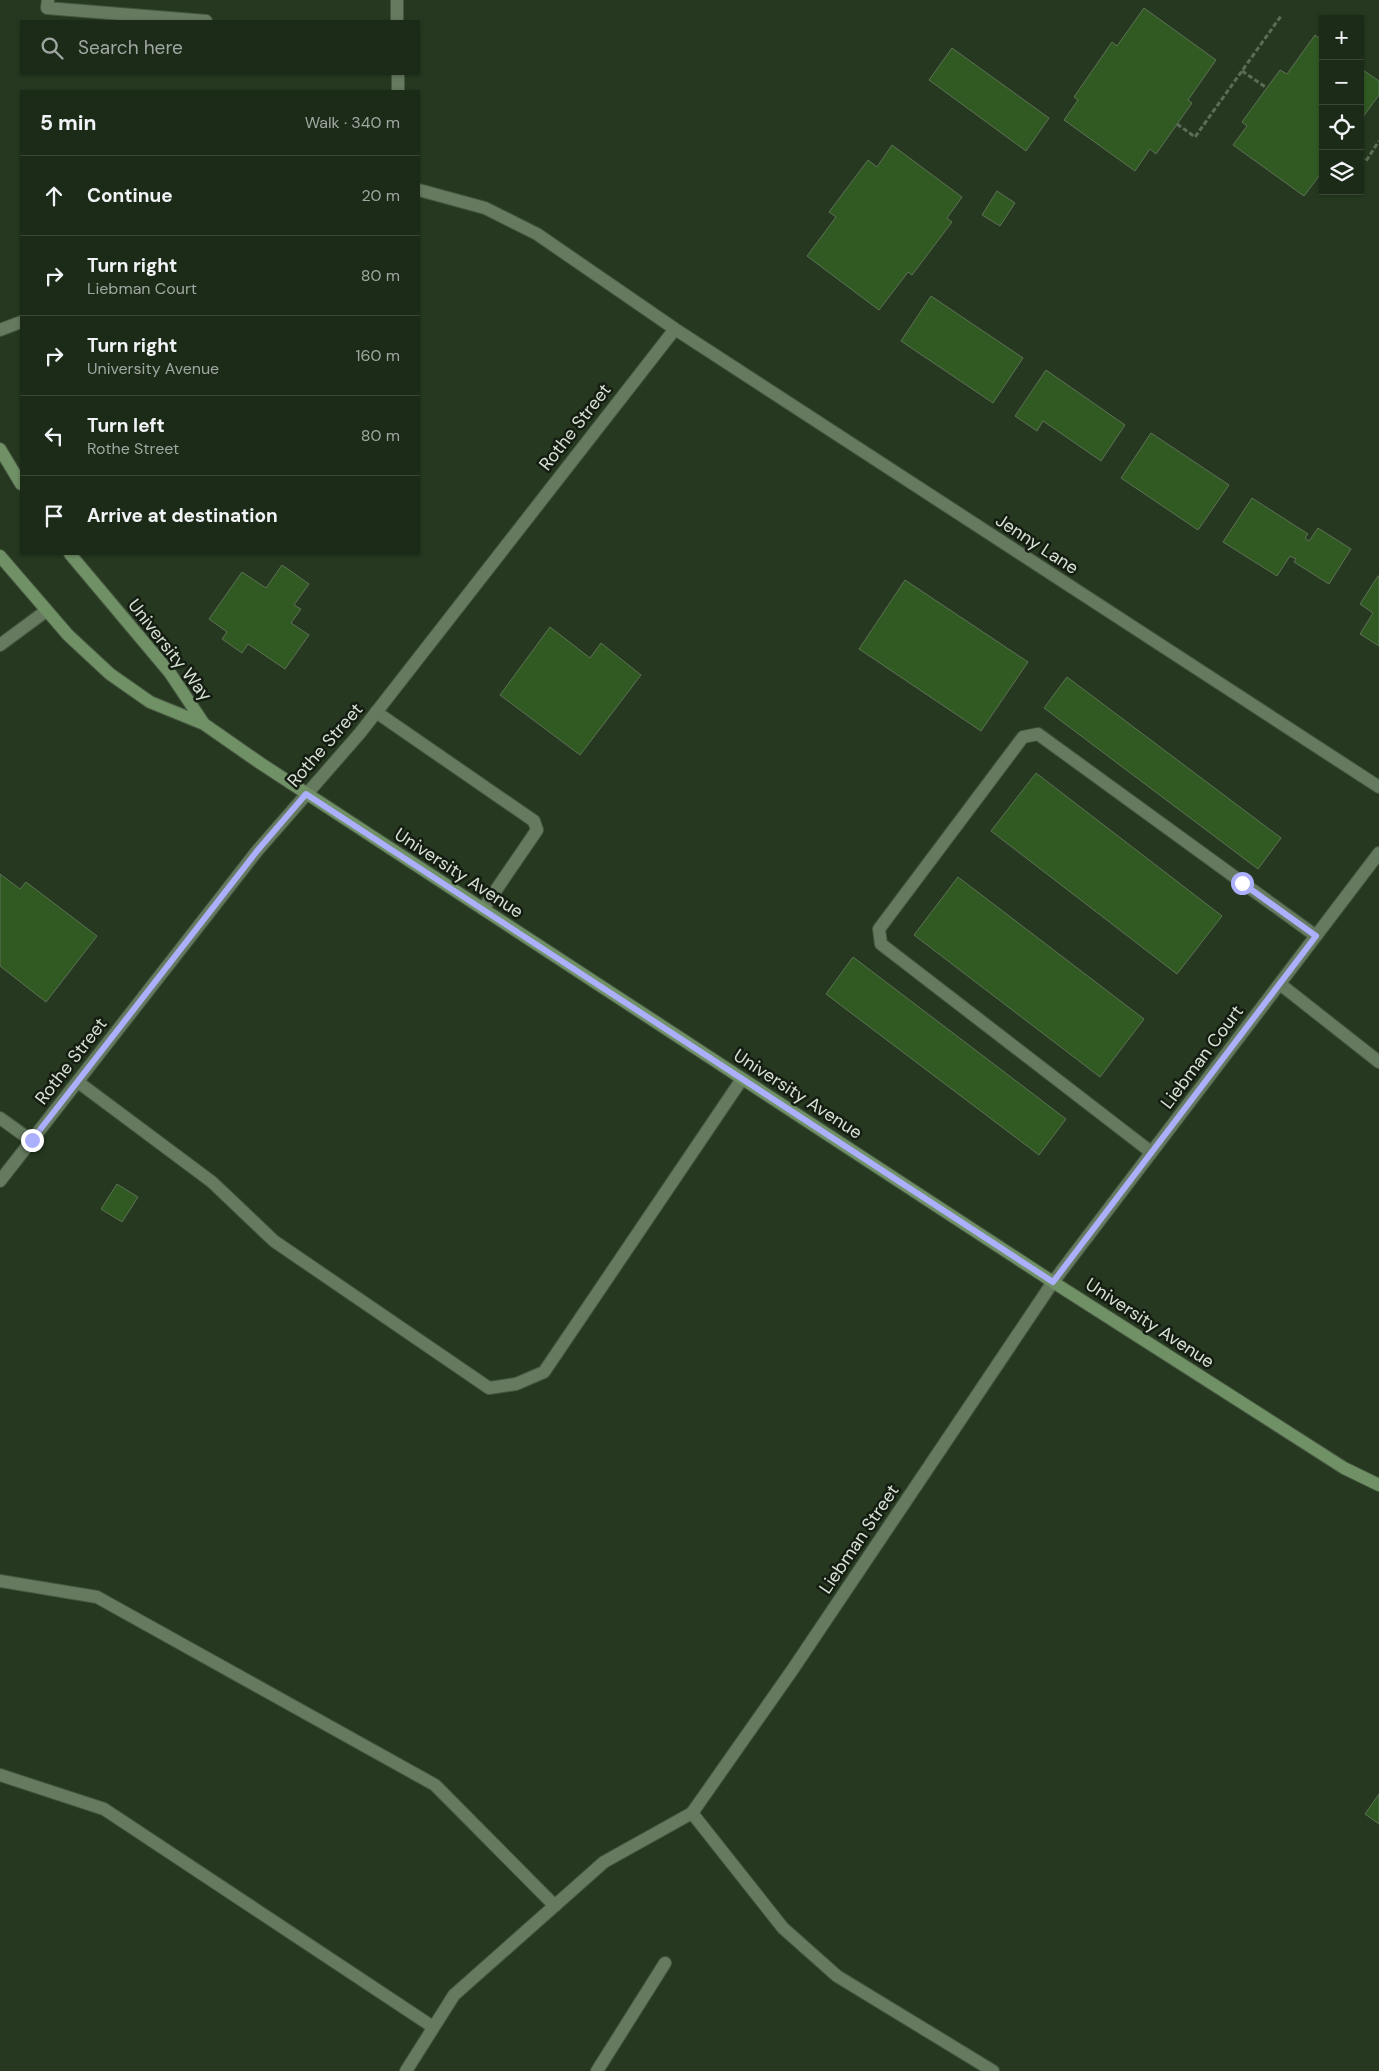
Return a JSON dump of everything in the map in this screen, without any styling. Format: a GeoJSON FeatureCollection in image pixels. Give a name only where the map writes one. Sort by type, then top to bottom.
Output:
{"type":"FeatureCollection","features":[{"type":"Feature","properties":{"kind":"main road"},"geometry":{"type":"LineString","coordinates":[[0,449],[20,482]]}},
{"type":"Feature","properties":{"kind":"main road","name":"University Way"},"geometry":{"type":"LineString","coordinates":[[71,555],[170,673],[204,724]]}},
{"type":"Feature","properties":{"kind":"main road","name":"University Way"},"geometry":{"type":"LineString","coordinates":[[0,556],[46,610],[81,647],[124,684],[163,708],[204,724]]}},
{"type":"Feature","properties":{"kind":"main road","name":"University Avenue"},"geometry":{"type":"LineString","coordinates":[[204,724],[306,794],[1053,1282],[1344,1468],[1379,1485]]}},
{"type":"Feature","properties":{"kind":"street"},"geometry":{"type":"LineString","coordinates":[[48,0],[47,8],[194,20]]}},
{"type":"Feature","properties":{"kind":"street"},"geometry":{"type":"LineString","coordinates":[[397,0],[397,20]]}},
{"type":"Feature","properties":{"kind":"street"},"geometry":{"type":"LineString","coordinates":[[398,75],[398,90]]}},
{"type":"Feature","properties":{"kind":"street","name":"Jenny Lane"},"geometry":{"type":"LineString","coordinates":[[420,190],[485,208],[537,234],[675,330],[1379,787]]}},
{"type":"Feature","properties":{"kind":"street"},"geometry":{"type":"LineString","coordinates":[[0,330],[20,322]]}},
{"type":"Feature","properties":{"kind":"street","name":"Rothe Street"},"geometry":{"type":"LineString","coordinates":[[0,1181],[257,851],[347,749],[675,330]]}},
{"type":"Feature","properties":{"kind":"street"},"geometry":{"type":"LineString","coordinates":[[0,645],[46,610]]}},
{"type":"Feature","properties":{"kind":"street"},"geometry":{"type":"LineString","coordinates":[[376,712],[534,821],[538,830],[483,909]]}},
{"type":"Feature","properties":{"kind":"street"},"geometry":{"type":"LineString","coordinates":[[1152,1152],[881,944],[879,930],[1023,737],[1038,734],[1316,936]]}},
{"type":"Feature","properties":{"kind":"street","name":"Liebman Court"},"geometry":{"type":"LineString","coordinates":[[1053,1282],[1379,853]]}},
{"type":"Feature","properties":{"kind":"street"},"geometry":{"type":"LineString","coordinates":[[1280,984],[1379,1062]]}},
{"type":"Feature","properties":{"kind":"street"},"geometry":{"type":"LineString","coordinates":[[78,1082],[212,1182],[274,1241],[489,1388],[516,1384],[544,1372],[742,1079]]}},
{"type":"Feature","properties":{"kind":"street"},"geometry":{"type":"LineString","coordinates":[[0,1118],[32,1140]]}},
{"type":"Feature","properties":{"kind":"street","name":"Liebman Street"},"geometry":{"type":"LineString","coordinates":[[692,1813],[794,1669],[1053,1282]]}},
{"type":"Feature","properties":{"kind":"street"},"geometry":{"type":"LineString","coordinates":[[0,1581],[96,1597],[435,1785],[555,1906]]}},
{"type":"Feature","properties":{"kind":"street"},"geometry":{"type":"LineString","coordinates":[[0,1775],[104,1809],[433,2027]]}},
{"type":"Feature","properties":{"kind":"street"},"geometry":{"type":"LineString","coordinates":[[406,2071],[454,1995],[604,1862],[692,1813],[783,1928],[837,1976],[993,2071]]}},
{"type":"Feature","properties":{"kind":"street"},"geometry":{"type":"LineString","coordinates":[[597,2071],[665,1963]]}},
{"type":"Feature","properties":{"kind":"path"},"geometry":{"type":"LineString","coordinates":[[1177,124],[1195,137],[1281,16]]}},
{"type":"Feature","properties":{"kind":"path"},"geometry":{"type":"LineString","coordinates":[[1242,71],[1267,88]]}},
{"type":"Feature","properties":{"kind":"path"},"geometry":{"type":"LineString","coordinates":[[1364,159],[1366,160],[1379,141]]}},
{"type":"Feature","properties":{"kind":"building"},"geometry":{"type":"Polygon","coordinates":[[[1144,8],[1216,60],[1188,100],[1192,103],[1156,154],[1150,149],[1135,171],[1064,120],[1078,100],[1074,97],[1112,42],[1117,46],[1144,8]]]}},
{"type":"Feature","properties":{"kind":"building"},"geometry":{"type":"Polygon","coordinates":[[[1315,35],[1319,38],[1319,176],[1304,196],[1233,145],[1247,126],[1242,122],[1280,70],[1287,74],[1315,35]]]}},
{"type":"Feature","properties":{"kind":"building"},"geometry":{"type":"Polygon","coordinates":[[[952,48],[1049,118],[1026,151],[929,80],[952,48]]]}},
{"type":"Feature","properties":{"kind":"building"},"geometry":{"type":"Polygon","coordinates":[[[1364,71],[1379,81],[1379,95],[1364,116],[1364,71]]]}},
{"type":"Feature","properties":{"kind":"building"},"geometry":{"type":"Polygon","coordinates":[[[892,145],[962,197],[947,218],[952,222],[912,275],[908,272],[879,310],[807,256],[836,217],[829,212],[868,160],[877,167],[892,145]]]}},
{"type":"Feature","properties":{"kind":"building"},"geometry":{"type":"Polygon","coordinates":[[[997,191],[1015,203],[1000,226],[982,215],[997,191]]]}},
{"type":"Feature","properties":{"kind":"building"},"geometry":{"type":"Polygon","coordinates":[[[931,296],[1023,358],[993,403],[901,341],[931,296]]]}},
{"type":"Feature","properties":{"kind":"building"},"geometry":{"type":"Polygon","coordinates":[[[1046,370],[1125,425],[1101,461],[1043,421],[1037,431],[1015,416],[1046,370]]]}},
{"type":"Feature","properties":{"kind":"building"},"geometry":{"type":"Polygon","coordinates":[[[1151,433],[1229,485],[1198,530],[1121,478],[1151,433]]]}},
{"type":"Feature","properties":{"kind":"building"},"geometry":{"type":"Polygon","coordinates":[[[1252,498],[1308,534],[1305,538],[1309,541],[1318,528],[1351,549],[1329,584],[1294,562],[1296,559],[1290,556],[1277,576],[1223,542],[1252,498]]]}},
{"type":"Feature","properties":{"kind":"building"},"geometry":{"type":"Polygon","coordinates":[[[282,565],[309,584],[294,605],[301,609],[291,623],[309,635],[285,669],[248,644],[242,653],[222,639],[227,632],[209,619],[242,572],[266,588],[282,565]]]}},
{"type":"Feature","properties":{"kind":"building"},"geometry":{"type":"Polygon","coordinates":[[[1378,576],[1379,646],[1360,634],[1373,613],[1360,604],[1378,576]]]}},
{"type":"Feature","properties":{"kind":"building"},"geometry":{"type":"Polygon","coordinates":[[[905,580],[1028,662],[981,731],[859,649],[905,580]]]}},
{"type":"Feature","properties":{"kind":"building"},"geometry":{"type":"Polygon","coordinates":[[[550,627],[590,658],[601,643],[641,675],[580,755],[500,695],[550,627]]]}},
{"type":"Feature","properties":{"kind":"building"},"geometry":{"type":"Polygon","coordinates":[[[1067,677],[1281,838],[1258,869],[1044,708],[1067,677]]]}},
{"type":"Feature","properties":{"kind":"building"},"geometry":{"type":"Polygon","coordinates":[[[1036,773],[1222,916],[1177,974],[991,831],[1036,773]]]}},
{"type":"Feature","properties":{"kind":"building"},"geometry":{"type":"Polygon","coordinates":[[[0,874],[20,889],[26,882],[97,936],[46,1002],[0,966],[0,874]]]}},
{"type":"Feature","properties":{"kind":"building"},"geometry":{"type":"Polygon","coordinates":[[[958,877],[1144,1019],[1100,1077],[914,935],[958,877]]]}},
{"type":"Feature","properties":{"kind":"building"},"geometry":{"type":"Polygon","coordinates":[[[853,957],[1066,1119],[1039,1155],[826,994],[853,957]]]}},
{"type":"Feature","properties":{"kind":"building"},"geometry":{"type":"Polygon","coordinates":[[[117,1184],[138,1197],[122,1222],[101,1209],[117,1184]]]}},
{"type":"Feature","properties":{"kind":"building"},"geometry":{"type":"Polygon","coordinates":[[[1379,1794],[1379,1824],[1365,1814],[1379,1794]]]}},
{"type":"Feature","properties":{"kind":"route"},"geometry":{"type":"LineString","coordinates":[[32,1140],[257,851],[306,794],[1053,1282],[1316,936],[1242,883]]}}]}
